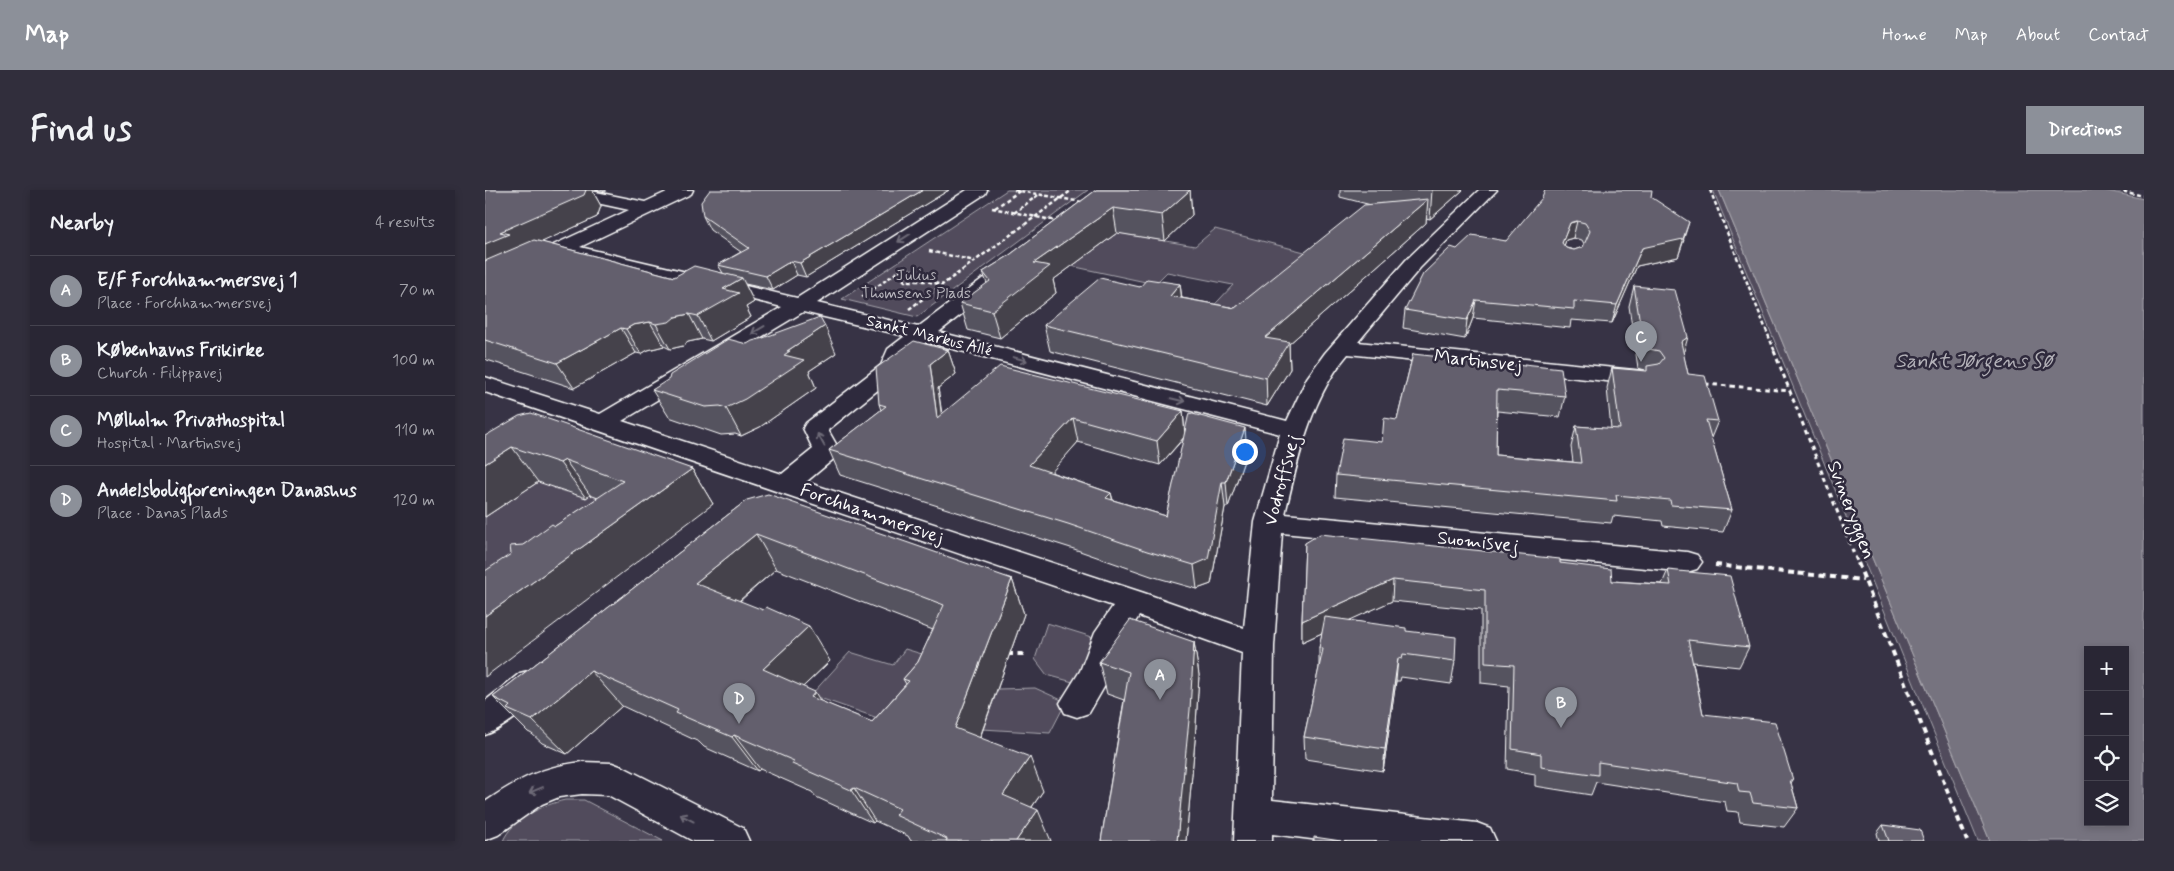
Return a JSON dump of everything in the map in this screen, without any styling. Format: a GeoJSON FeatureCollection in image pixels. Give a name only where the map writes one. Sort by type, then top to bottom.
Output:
{"type":"FeatureCollection","features":[{"type":"Feature","properties":{"kind":"street"},"geometry":{"type":"LineString","coordinates":[[561,190],[647,208]]}},
{"type":"Feature","properties":{"kind":"street"},"geometry":{"type":"LineString","coordinates":[[536,260],[685,190]]}},
{"type":"Feature","properties":{"kind":"street"},"geometry":{"type":"LineString","coordinates":[[602,423],[800,305],[979,190]]}},
{"type":"Feature","properties":{"kind":"street","name":"Vodroffsvej"},"geometry":{"type":"LineString","coordinates":[[1253,828],[1258,646],[1269,522],[1294,430],[1319,378],[1342,347],[1413,264],[1462,214],[1489,190]]}},
{"type":"Feature","properties":{"kind":"street","name":"Sankt Markus Allé"},"geometry":{"type":"LineString","coordinates":[[561,248],[922,334],[1294,430]]}},
{"type":"Feature","properties":{"kind":"street"},"geometry":{"type":"LineString","coordinates":[[757,502],[827,451],[815,428],[891,368],[896,354],[1005,271]]}},
{"type":"Feature","properties":{"kind":"street","name":"Martinsvej"},"geometry":{"type":"LineString","coordinates":[[1342,347],[1645,378]]}},
{"type":"Feature","properties":{"kind":"street","name":"Forchhammersvej"},"geometry":{"type":"LineString","coordinates":[[485,384],[1133,601],[1258,646]]}},
{"type":"Feature","properties":{"kind":"street"},"geometry":{"type":"LineString","coordinates":[[542,426],[566,411]]}},
{"type":"Feature","properties":{"kind":"street","name":"Suomisvej"},"geometry":{"type":"LineString","coordinates":[[1269,522],[1687,562]]}},
{"type":"Feature","properties":{"kind":"street"},"geometry":{"type":"LineString","coordinates":[[1077,703],[1095,675],[1106,642],[1133,601]]}},
{"type":"Feature","properties":{"kind":"street"},"geometry":{"type":"LineString","coordinates":[[485,721],[555,664]]}},
{"type":"Feature","properties":{"kind":"street"},"geometry":{"type":"LineString","coordinates":[[485,823],[529,792],[559,780],[582,778],[612,779],[730,841]]}},
{"type":"Feature","properties":{"kind":"street"},"geometry":{"type":"LineString","coordinates":[[1253,828],[1477,841]]}},
{"type":"Feature","properties":{"kind":"path"},"geometry":{"type":"LineString","coordinates":[[1014,190],[1083,203]]}},
{"type":"Feature","properties":{"kind":"path"},"geometry":{"type":"LineString","coordinates":[[887,326],[1072,190]]}},
{"type":"Feature","properties":{"kind":"path","name":"Svineryggen"},"geometry":{"type":"LineString","coordinates":[[1710,190],[1791,391],[1863,580],[1967,841]]}},
{"type":"Feature","properties":{"kind":"path"},"geometry":{"type":"LineString","coordinates":[[2117,190],[2144,196]]}},
{"type":"Feature","properties":{"kind":"path"},"geometry":{"type":"LineString","coordinates":[[1013,212],[1039,194]]}},
{"type":"Feature","properties":{"kind":"path"},"geometry":{"type":"LineString","coordinates":[[960,202],[1058,222]]}},
{"type":"Feature","properties":{"kind":"path"},"geometry":{"type":"LineString","coordinates":[[929,251],[975,261]]}},
{"type":"Feature","properties":{"kind":"path"},"geometry":{"type":"LineString","coordinates":[[905,267],[912,270],[903,279],[905,281],[926,281],[943,285]]}},
{"type":"Feature","properties":{"kind":"path"},"geometry":{"type":"LineString","coordinates":[[1703,384],[1791,391]]}},
{"type":"Feature","properties":{"kind":"path"},"geometry":{"type":"LineString","coordinates":[[1687,562],[1863,580]]}},
{"type":"Feature","properties":{"kind":"path"},"geometry":{"type":"LineString","coordinates":[[1000,654],[1024,654]]}},
{"type":"Feature","properties":{"kind":"green space","name":"Julius Thomsens Plads"},"geometry":{"type":"Polygon","coordinates":[[[1007,190],[1088,190],[917,317],[842,299],[1007,190]]]}},
{"type":"Feature","properties":{"kind":"green space"},"geometry":{"type":"Polygon","coordinates":[[[1713,190],[1719,190],[1990,841],[1978,841],[1713,190]]]}},
{"type":"Feature","properties":{"kind":"green space"},"geometry":{"type":"Polygon","coordinates":[[[1215,229],[1324,257],[1243,322],[1206,314],[1233,285],[1167,272],[1155,284],[1071,266],[1115,230],[1119,233],[1195,246],[1215,229]]]}},
{"type":"Feature","properties":{"kind":"green space"},"geometry":{"type":"Polygon","coordinates":[[[545,481],[554,486],[553,488],[566,492],[590,495],[629,510],[485,630],[485,517],[537,482],[545,481]]]}},
{"type":"Feature","properties":{"kind":"green space"},"geometry":{"type":"Polygon","coordinates":[[[1047,623],[1102,640],[1084,685],[1047,675],[1035,659],[1047,623]]]}},
{"type":"Feature","properties":{"kind":"green space"},"geometry":{"type":"Polygon","coordinates":[[[905,649],[932,657],[901,726],[811,695],[850,652],[893,665],[905,649]]]}},
{"type":"Feature","properties":{"kind":"green space"},"geometry":{"type":"Polygon","coordinates":[[[1035,688],[1066,702],[1050,733],[982,729],[998,689],[1035,688]]]}},
{"type":"Feature","properties":{"kind":"green space"},"geometry":{"type":"Polygon","coordinates":[[[565,800],[584,800],[663,841],[503,841],[513,826],[529,814],[547,805],[565,800]]]}},
{"type":"Feature","properties":{"kind":"water","name":"Sankt Jørgens Sø"},"geometry":{"type":"Polygon","coordinates":[[[1719,190],[2103,190],[2144,199],[2144,841],[1990,841],[1719,190]]]}},
{"type":"Feature","properties":{"kind":"building"},"geometry":{"type":"Polygon","coordinates":[[[485,190],[586,190],[584,195],[500,232],[509,234],[485,244],[485,190]]]}},
{"type":"Feature","properties":{"kind":"building"},"geometry":{"type":"Polygon","coordinates":[[[710,190],[923,190],[800,263],[791,261],[766,276],[718,265],[749,248],[703,216],[701,202],[710,190]]]}},
{"type":"Feature","properties":{"kind":"building"},"geometry":{"type":"Polygon","coordinates":[[[1096,190],[1190,190],[1162,215],[1113,208],[1034,263],[1050,266],[992,311],[960,303],[990,281],[983,272],[1007,257],[1096,190]]]}},
{"type":"Feature","properties":{"kind":"building"},"geometry":{"type":"Polygon","coordinates":[[[1545,190],[1652,190],[1651,197],[1689,222],[1683,239],[1642,248],[1617,305],[1574,301],[1574,309],[1476,300],[1467,320],[1405,310],[1423,274],[1451,247],[1457,249],[1472,235],[1506,241],[1542,198],[1545,190]],[[1577,221],[1570,223],[1562,243],[1566,248],[1574,250],[1583,247],[1590,231],[1585,223],[1577,221]]]}},
{"type":"Feature","properties":{"kind":"building"},"geometry":{"type":"Polygon","coordinates":[[[1428,199],[1265,338],[1289,342],[1266,378],[1044,325],[1100,278],[1140,287],[1147,279],[1180,284],[1170,296],[1235,308],[1364,205],[1428,199]]]}},
{"type":"Feature","properties":{"kind":"building"},"geometry":{"type":"Polygon","coordinates":[[[534,240],[674,277],[694,266],[742,278],[723,289],[739,293],[698,316],[689,314],[675,317],[669,322],[656,324],[650,322],[633,325],[626,329],[621,328],[557,363],[485,340],[485,261],[534,240]]]}},
{"type":"Feature","properties":{"kind":"building"},"geometry":{"type":"Polygon","coordinates":[[[1634,286],[1675,290],[1688,337],[1681,342],[1688,374],[1705,376],[1718,421],[1706,420],[1732,510],[1671,505],[1670,500],[1616,495],[1617,501],[1336,475],[1343,438],[1382,442],[1384,418],[1397,420],[1413,354],[1561,368],[1565,396],[1497,390],[1496,455],[1581,463],[1576,426],[1620,429],[1612,368],[1647,371],[1647,366],[1659,364],[1664,358],[1659,351],[1644,348],[1634,286]]]}},
{"type":"Feature","properties":{"kind":"building"},"geometry":{"type":"Polygon","coordinates":[[[820,317],[825,326],[787,351],[790,351],[784,355],[804,360],[745,399],[726,408],[720,406],[705,407],[652,390],[669,379],[670,375],[728,339],[747,344],[820,317]]]}},
{"type":"Feature","properties":{"kind":"building"},"geometry":{"type":"Polygon","coordinates":[[[914,341],[948,350],[930,364],[937,418],[1000,366],[1183,411],[1157,441],[1073,418],[1029,465],[1111,493],[1106,498],[1166,516],[1189,413],[1245,428],[1226,482],[1222,482],[1208,559],[1194,565],[829,450],[886,406],[879,404],[876,368],[914,341]]]}},
{"type":"Feature","properties":{"kind":"building"},"geometry":{"type":"Polygon","coordinates":[[[531,413],[692,469],[485,616],[485,571],[511,554],[510,546],[523,545],[552,524],[555,526],[623,481],[565,460],[560,463],[512,447],[485,464],[485,436],[519,416],[531,413]]]}},
{"type":"Feature","properties":{"kind":"building"},"geometry":{"type":"Polygon","coordinates":[[[768,494],[1012,579],[955,728],[1030,757],[1003,795],[1038,810],[1016,841],[946,841],[947,839],[895,815],[900,809],[854,788],[851,790],[792,764],[794,761],[734,735],[732,737],[676,713],[678,710],[591,671],[532,720],[507,709],[510,706],[493,697],[747,500],[768,494]],[[756,534],[695,583],[763,610],[766,607],[809,626],[763,669],[815,692],[811,697],[872,722],[909,681],[903,679],[918,662],[944,605],[756,534]]]}},
{"type":"Feature","properties":{"kind":"building"},"geometry":{"type":"Polygon","coordinates":[[[1320,534],[1560,559],[1560,563],[1611,569],[1612,581],[1671,585],[1668,570],[1730,576],[1749,647],[1688,640],[1703,714],[1775,722],[1793,780],[1790,780],[1798,808],[1753,803],[1750,793],[1739,792],[1737,783],[1598,762],[1598,775],[1541,767],[1541,754],[1512,749],[1514,665],[1485,663],[1485,590],[1393,580],[1302,621],[1305,543],[1320,534]]]}},
{"type":"Feature","properties":{"kind":"building"},"geometry":{"type":"Polygon","coordinates":[[[1325,617],[1406,628],[1406,631],[1456,637],[1455,661],[1403,654],[1402,659],[1398,658],[1385,749],[1304,737],[1323,649],[1319,648],[1325,617]]]}},
{"type":"Feature","properties":{"kind":"building"},"geometry":{"type":"Polygon","coordinates":[[[1130,620],[1194,642],[1190,710],[1177,841],[1101,841],[1129,672],[1099,662],[1130,620]]]}},
{"type":"Feature","properties":{"kind":"building"},"geometry":{"type":"Polygon","coordinates":[[[1883,825],[1920,830],[1924,841],[1889,841],[1883,825]]]}},
{"type":"Feature","properties":{"kind":"building"},"geometry":{"type":"Polygon","coordinates":[[[1314,837],[1341,841],[1314,841],[1314,837]]]}},
{"type":"Feature","properties":{"kind":"place","name":"Mølholm Privathospital"},"geometry":{"type":"Point","coordinates":[1641,362]}},
{"type":"Feature","properties":{"kind":"place","name":"E/F Forchhammersvej 1"},"geometry":{"type":"Point","coordinates":[1160,700]}},
{"type":"Feature","properties":{"kind":"place","name":"Andelsboligforeningen Danashus"},"geometry":{"type":"Point","coordinates":[739,724]}},
{"type":"Feature","properties":{"kind":"place","name":"Københavns Frikirke"},"geometry":{"type":"Point","coordinates":[1561,728]}}]}
